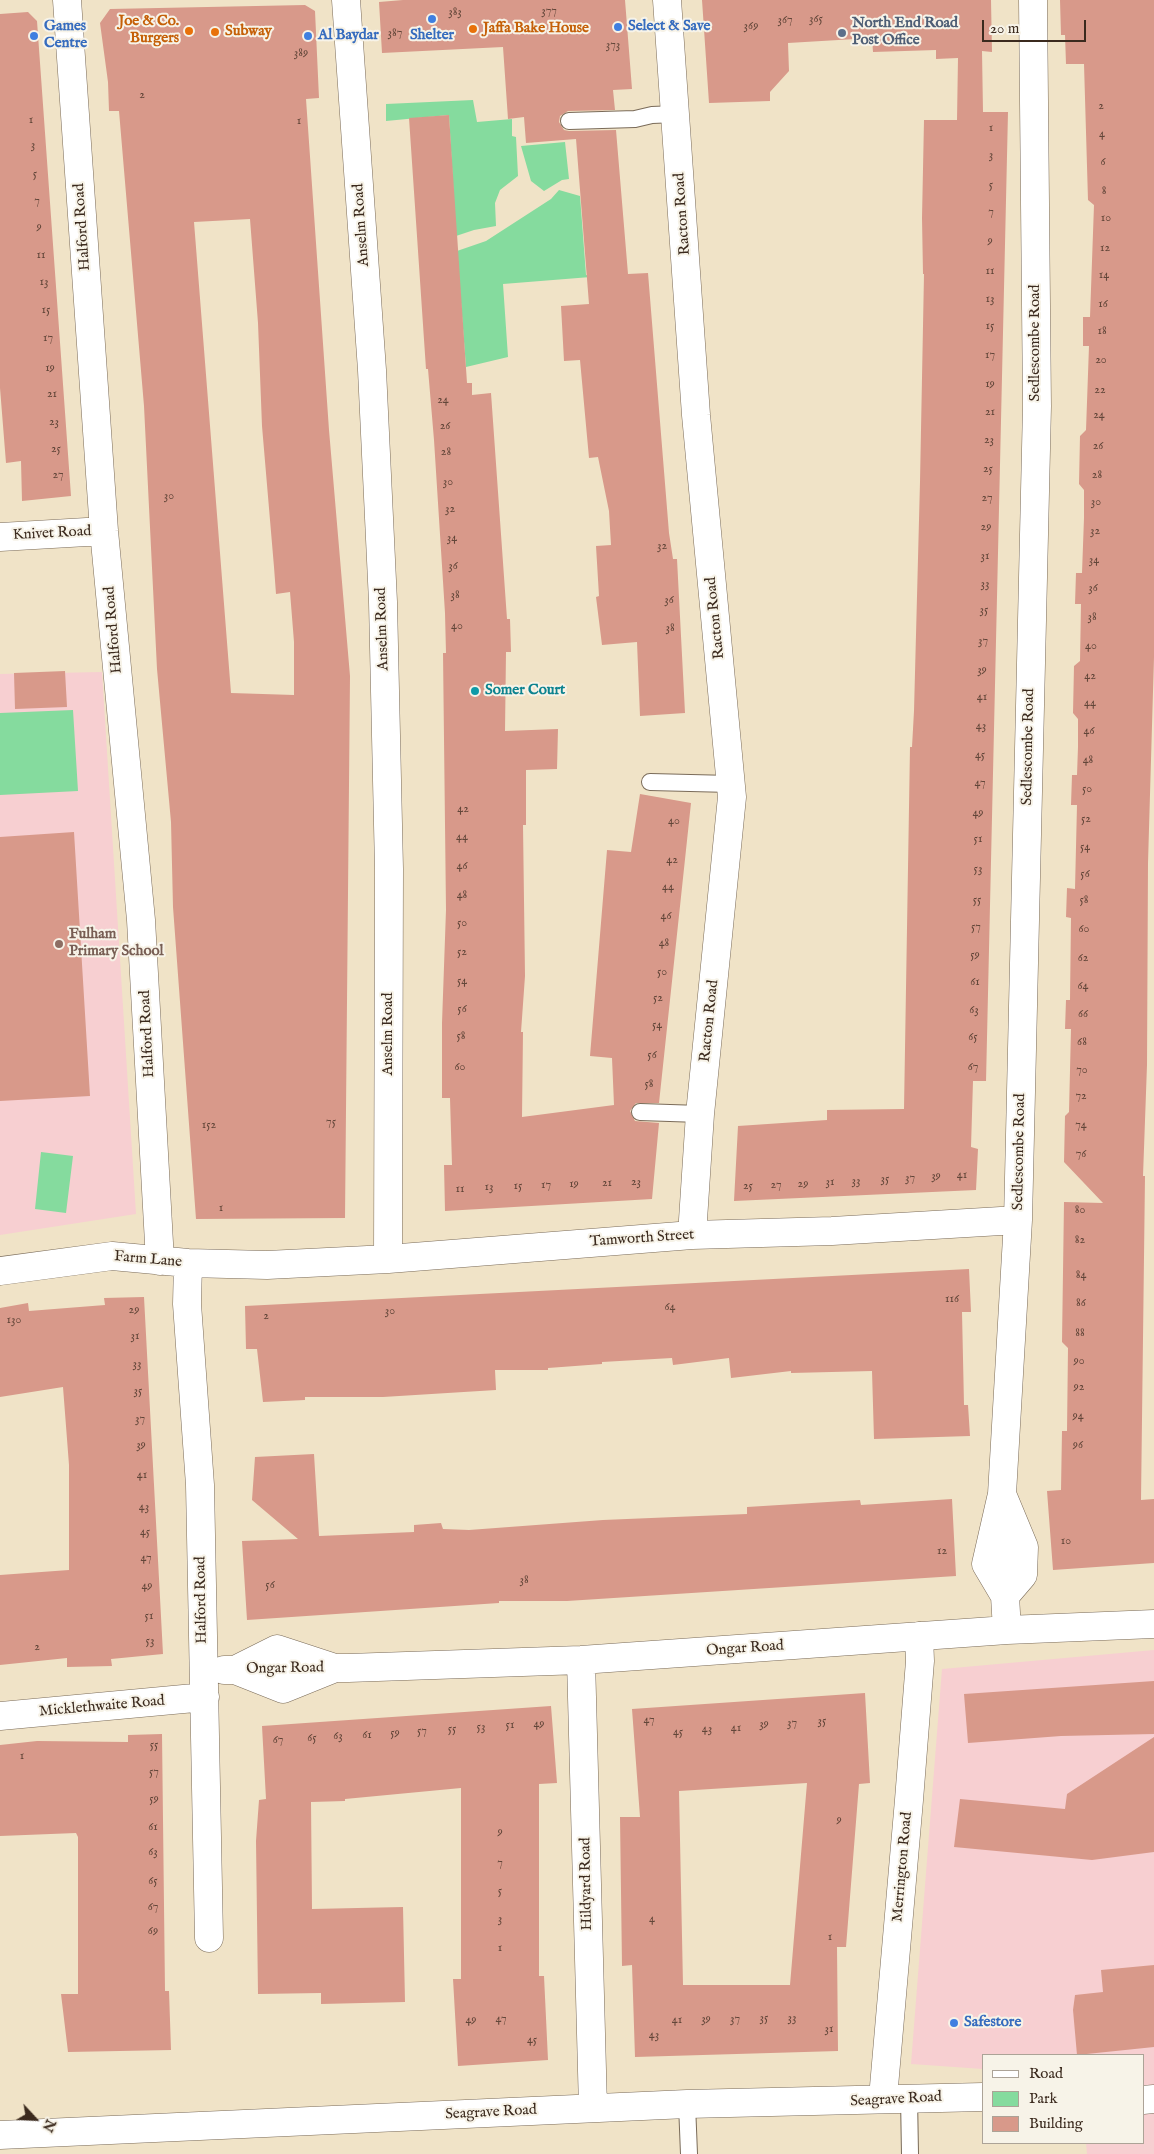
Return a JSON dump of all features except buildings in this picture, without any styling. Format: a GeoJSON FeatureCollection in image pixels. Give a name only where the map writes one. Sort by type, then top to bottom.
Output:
{"type":"FeatureCollection","features":[{"type":"Feature","properties":{"kind":"street","name":"Halford Road"},"geometry":{"type":"LineString","coordinates":[[67,0],[104,532],[141,920],[160,1261]]}},
{"type":"Feature","properties":{"kind":"street","name":"Anselm Road"},"geometry":{"type":"LineString","coordinates":[[346,0],[372,370],[383,602],[389,869],[388,1259]]}},
{"type":"Feature","properties":{"kind":"street","name":"Racton Road"},"geometry":{"type":"LineString","coordinates":[[667,0],[696,415],[732,797],[700,1114],[692,1235]]}},
{"type":"Feature","properties":{"kind":"street","name":"Sedlescombe Road"},"geometry":{"type":"LineString","coordinates":[[1008,1630],[1005,1596],[986,1564],[1002,1494],[1018,1220],[1037,406],[1033,0]]}},
{"type":"Feature","properties":{"kind":"street","name":"Knivet Road"},"geometry":{"type":"LineString","coordinates":[[0,537],[104,532]]}},
{"type":"Feature","properties":{"kind":"street","name":"Tamworth Street"},"geometry":{"type":"LineString","coordinates":[[267,1265],[388,1259],[692,1235],[1018,1220]]}},
{"type":"Feature","properties":{"kind":"street","name":"Farm Lane"},"geometry":{"type":"LineString","coordinates":[[0,1271],[112,1256],[188,1263],[267,1265]]}},
{"type":"Feature","properties":{"kind":"street","name":"Halford Road"},"geometry":{"type":"LineString","coordinates":[[188,1263],[187,1304],[200,1485],[208,1938]]}},
{"type":"Feature","properties":{"kind":"street","name":"Sedlescombe Road"},"geometry":{"type":"LineString","coordinates":[[1002,1494],[1024,1547],[1022,1576],[1005,1596]]}},
{"type":"Feature","properties":{"kind":"street","name":"Ongar Road"},"geometry":{"type":"LineString","coordinates":[[204,1684],[277,1649],[335,1668],[581,1660],[1008,1630],[1154,1624]]}},
{"type":"Feature","properties":{"kind":"street","name":"Merrington Road"},"geometry":{"type":"LineString","coordinates":[[896,2098],[909,1800],[920,1661],[919,1636]]}},
{"type":"Feature","properties":{"kind":"street","name":"Hildyard Road"},"geometry":{"type":"LineString","coordinates":[[581,1660],[593,2108]]}},
{"type":"Feature","properties":{"kind":"street","name":"Ongar Road"},"geometry":{"type":"LineString","coordinates":[[235,1670],[283,1689],[335,1668]]}},
{"type":"Feature","properties":{"kind":"street","name":"Micklethwaite Road"},"geometry":{"type":"LineString","coordinates":[[0,1716],[204,1684]]}},
{"type":"Feature","properties":{"kind":"street","name":"Seagrave Road"},"geometry":{"type":"LineString","coordinates":[[0,2135],[687,2104],[844,2102],[896,2098],[982,2097]]}},
{"type":"Feature","properties":{"kind":"lane"},"geometry":{"type":"LineString","coordinates":[[569,121],[635,119],[652,115],[676,114]]}},
{"type":"Feature","properties":{"kind":"lane"},"geometry":{"type":"LineString","coordinates":[[650,782],[731,784]]}},
{"type":"Feature","properties":{"kind":"lane"},"geometry":{"type":"LineString","coordinates":[[640,1112],[700,1114]]}},
{"type":"Feature","properties":{"kind":"lane"},"geometry":{"type":"LineString","coordinates":[[896,2098],[910,2154]]}},
{"type":"Feature","properties":{"kind":"lane"},"geometry":{"type":"LineString","coordinates":[[687,2104],[689,2154]]}},
{"type":"Feature","properties":{"kind":"shaded area","name":"Fulham Primary School"},"geometry":{"type":"Polygon","coordinates":[[[102,672],[136,1214],[0,1235],[0,674],[102,672]]]}},
{"type":"Feature","properties":{"kind":"shaded area"},"geometry":{"type":"Polygon","coordinates":[[[1154,1650],[1154,2154],[1087,2154],[1086,2144],[1144,2144],[1144,2054],[982,2054],[982,2069],[911,2064],[942,1669],[1154,1650]]]}},
{"type":"Feature","properties":{"kind":"green space"},"geometry":{"type":"Polygon","coordinates":[[[473,100],[477,122],[512,119],[512,136],[516,137],[518,176],[500,190],[495,203],[496,226],[456,236],[449,115],[386,121],[386,104],[473,100]]]}},
{"type":"Feature","properties":{"kind":"green space"},"geometry":{"type":"Polygon","coordinates":[[[565,142],[569,179],[562,180],[544,191],[531,181],[521,146],[565,142]]]}},
{"type":"Feature","properties":{"kind":"green space"},"geometry":{"type":"Polygon","coordinates":[[[559,190],[580,196],[586,275],[603,276],[503,284],[508,357],[466,367],[457,251],[486,241],[551,199],[559,190]]]}},
{"type":"Feature","properties":{"kind":"green space"},"geometry":{"type":"Polygon","coordinates":[[[73,710],[78,791],[0,795],[0,713],[73,710]]]}},
{"type":"Feature","properties":{"kind":"green space"},"geometry":{"type":"Polygon","coordinates":[[[41,1152],[73,1156],[66,1213],[35,1209],[41,1152]]]}},
{"type":"Feature","properties":{"kind":"place","name":"Shelter"},"geometry":{"type":"Point","coordinates":[432,19]}},
{"type":"Feature","properties":{"kind":"place","name":"Select & Save"},"geometry":{"type":"Point","coordinates":[618,27]}},
{"type":"Feature","properties":{"kind":"place","name":"Jaffa Bake House"},"geometry":{"type":"Point","coordinates":[473,29]}},
{"type":"Feature","properties":{"kind":"place","name":"Joe & Co. Burgers"},"geometry":{"type":"Point","coordinates":[189,31]}},
{"type":"Feature","properties":{"kind":"place","name":"Subway"},"geometry":{"type":"Point","coordinates":[215,32]}},
{"type":"Feature","properties":{"kind":"place","name":"North End Road Post Office"},"geometry":{"type":"Point","coordinates":[842,33]}},
{"type":"Feature","properties":{"kind":"place","name":"Games Centre"},"geometry":{"type":"Point","coordinates":[34,36]}},
{"type":"Feature","properties":{"kind":"place","name":"Al Baydar"},"geometry":{"type":"Point","coordinates":[308,36]}},
{"type":"Feature","properties":{"kind":"place","name":"Somer Court"},"geometry":{"type":"Point","coordinates":[475,691]}},
{"type":"Feature","properties":{"kind":"place","name":"Fulham Primary School"},"geometry":{"type":"Point","coordinates":[59,944]}},
{"type":"Feature","properties":{"kind":"place","name":"Safestore"},"geometry":{"type":"Point","coordinates":[954,2023]}}]}
